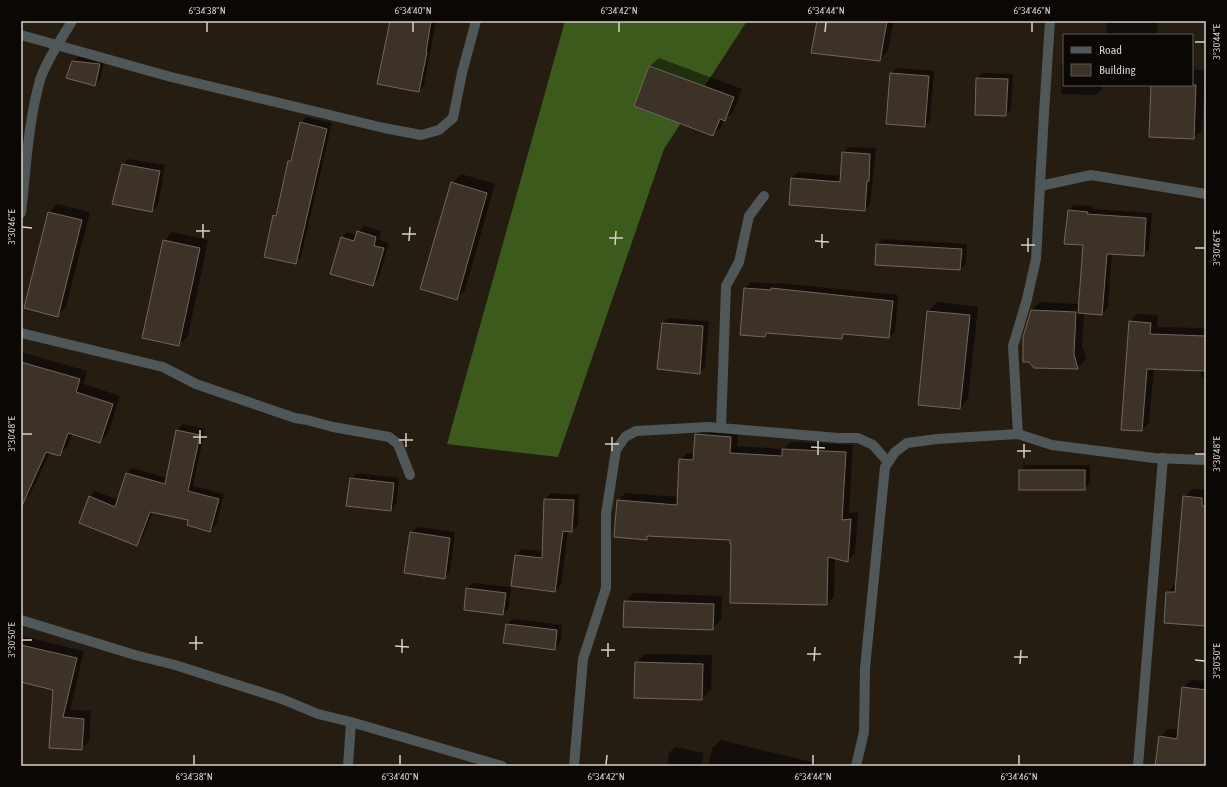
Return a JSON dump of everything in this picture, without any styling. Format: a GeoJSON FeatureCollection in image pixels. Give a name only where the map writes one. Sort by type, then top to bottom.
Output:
{"type":"FeatureCollection","features":[{"type":"Feature","properties":{"kind":"street"},"geometry":{"type":"LineString","coordinates":[[21,213],[31,124],[40,79],[56,46],[72,21]]}},
{"type":"Feature","properties":{"kind":"street"},"geometry":{"type":"LineString","coordinates":[[21,35],[171,77],[384,128],[421,135],[439,130],[454,118],[462,73],[476,21]]}},
{"type":"Feature","properties":{"kind":"street"},"geometry":{"type":"LineString","coordinates":[[1018,434],[1012,346],[1027,299],[1036,259],[1050,21]]}},
{"type":"Feature","properties":{"kind":"street"},"geometry":{"type":"LineString","coordinates":[[1040,186],[1091,175],[1206,194]]}},
{"type":"Feature","properties":{"kind":"street"},"geometry":{"type":"LineString","coordinates":[[721,428],[726,286],[739,262],[749,216],[764,196]]}},
{"type":"Feature","properties":{"kind":"street"},"geometry":{"type":"LineString","coordinates":[[21,332],[163,367],[196,384],[295,418],[333,427],[389,437],[398,444],[410,475]]}},
{"type":"Feature","properties":{"kind":"street"},"geometry":{"type":"LineString","coordinates":[[574,766],[583,659],[606,588],[606,514],[616,450],[625,437],[636,431],[709,427],[839,438],[858,438],[874,445],[888,462]]}},
{"type":"Feature","properties":{"kind":"street"},"geometry":{"type":"LineString","coordinates":[[856,766],[864,732],[866,668],[885,467],[895,452],[907,443],[937,439],[1018,434],[1052,445],[1163,458],[1206,460]]}},
{"type":"Feature","properties":{"kind":"street"},"geometry":{"type":"LineString","coordinates":[[1138,766],[1163,458]]}},
{"type":"Feature","properties":{"kind":"street"},"geometry":{"type":"LineString","coordinates":[[21,620],[135,655],[175,665],[282,699],[318,714],[351,722],[502,766]]}},
{"type":"Feature","properties":{"kind":"street"},"geometry":{"type":"LineString","coordinates":[[348,766],[351,722]]}},
{"type":"Feature","properties":{"kind":"green space"},"geometry":{"type":"Polygon","coordinates":[[[565,21],[747,21],[664,149],[558,457],[447,444],[565,21]]]}},
{"type":"Feature","properties":{"kind":"building"},"geometry":{"type":"Polygon","coordinates":[[[390,21],[431,21],[427,52],[419,92],[377,84],[390,21]]]}},
{"type":"Feature","properties":{"kind":"building"},"geometry":{"type":"Polygon","coordinates":[[[817,21],[887,21],[880,61],[811,53],[817,21]]]}},
{"type":"Feature","properties":{"kind":"building"},"geometry":{"type":"Polygon","coordinates":[[[72,61],[100,64],[95,86],[66,78],[72,61]]]}},
{"type":"Feature","properties":{"kind":"building"},"geometry":{"type":"Polygon","coordinates":[[[649,66],[734,97],[725,121],[720,119],[713,136],[634,106],[649,66]]]}},
{"type":"Feature","properties":{"kind":"building"},"geometry":{"type":"Polygon","coordinates":[[[890,73],[929,76],[925,127],[886,124],[890,73]]]}},
{"type":"Feature","properties":{"kind":"building"},"geometry":{"type":"Polygon","coordinates":[[[976,78],[1008,79],[1006,116],[975,115],[976,78]]]}},
{"type":"Feature","properties":{"kind":"building"},"geometry":{"type":"Polygon","coordinates":[[[1196,85],[1194,139],[1149,137],[1151,86],[1196,85]]]}},
{"type":"Feature","properties":{"kind":"building"},"geometry":{"type":"Polygon","coordinates":[[[300,122],[327,129],[296,264],[264,257],[273,215],[276,216],[288,161],[291,161],[300,122]]]}},
{"type":"Feature","properties":{"kind":"building"},"geometry":{"type":"Polygon","coordinates":[[[842,152],[870,154],[869,181],[867,181],[865,211],[789,205],[791,178],[840,182],[842,152]]]}},
{"type":"Feature","properties":{"kind":"building"},"geometry":{"type":"Polygon","coordinates":[[[122,164],[160,171],[152,212],[112,204],[122,164]]]}},
{"type":"Feature","properties":{"kind":"building"},"geometry":{"type":"Polygon","coordinates":[[[451,182],[487,193],[457,300],[420,289],[451,182]]]}},
{"type":"Feature","properties":{"kind":"building"},"geometry":{"type":"Polygon","coordinates":[[[1068,210],[1088,212],[1087,214],[1146,218],[1144,256],[1107,254],[1102,315],[1078,313],[1083,245],[1064,244],[1068,210]]]}},
{"type":"Feature","properties":{"kind":"building"},"geometry":{"type":"Polygon","coordinates":[[[48,212],[82,220],[58,317],[24,308],[48,212]]]}},
{"type":"Feature","properties":{"kind":"building"},"geometry":{"type":"Polygon","coordinates":[[[357,231],[376,237],[374,246],[384,248],[373,286],[330,274],[341,237],[354,241],[357,231]]]}},
{"type":"Feature","properties":{"kind":"building"},"geometry":{"type":"Polygon","coordinates":[[[163,240],[200,248],[179,346],[142,338],[163,240]]]}},
{"type":"Feature","properties":{"kind":"building"},"geometry":{"type":"Polygon","coordinates":[[[876,244],[962,249],[960,270],[875,265],[876,244]]]}},
{"type":"Feature","properties":{"kind":"building"},"geometry":{"type":"Polygon","coordinates":[[[744,288],[771,290],[771,288],[893,301],[889,338],[843,334],[842,339],[766,333],[765,337],[740,335],[744,288]]]}},
{"type":"Feature","properties":{"kind":"building"},"geometry":{"type":"Polygon","coordinates":[[[1031,310],[1076,312],[1074,354],[1078,369],[1034,368],[1029,362],[1023,362],[1023,337],[1031,310]]]}},
{"type":"Feature","properties":{"kind":"building"},"geometry":{"type":"Polygon","coordinates":[[[927,311],[970,315],[960,409],[918,405],[927,311]]]}},
{"type":"Feature","properties":{"kind":"building"},"geometry":{"type":"Polygon","coordinates":[[[1129,321],[1151,323],[1150,334],[1206,336],[1206,371],[1147,369],[1142,431],[1121,430],[1129,321]]]}},
{"type":"Feature","properties":{"kind":"building"},"geometry":{"type":"Polygon","coordinates":[[[662,323],[703,326],[700,374],[657,369],[662,323]]]}},
{"type":"Feature","properties":{"kind":"building"},"geometry":{"type":"Polygon","coordinates":[[[21,362],[80,379],[76,392],[113,404],[100,443],[68,433],[60,456],[46,452],[21,508],[21,362]]]}},
{"type":"Feature","properties":{"kind":"building"},"geometry":{"type":"Polygon","coordinates":[[[176,430],[200,435],[188,491],[219,499],[210,532],[187,525],[188,520],[150,512],[137,546],[79,523],[89,496],[115,507],[126,473],[165,484],[176,430]]]}},
{"type":"Feature","properties":{"kind":"building"},"geometry":{"type":"Polygon","coordinates":[[[695,434],[731,437],[730,453],[782,456],[782,449],[846,452],[842,520],[851,519],[848,562],[828,557],[827,605],[730,603],[730,540],[647,536],[647,540],[614,537],[617,500],[677,505],[679,459],[693,460],[695,434]]]}},
{"type":"Feature","properties":{"kind":"building"},"geometry":{"type":"Polygon","coordinates":[[[1019,470],[1085,470],[1085,490],[1019,490],[1019,470]]]}},
{"type":"Feature","properties":{"kind":"building"},"geometry":{"type":"Polygon","coordinates":[[[350,478],[394,483],[391,511],[346,506],[350,478]]]}},
{"type":"Feature","properties":{"kind":"building"},"geometry":{"type":"Polygon","coordinates":[[[1183,496],[1202,498],[1202,506],[1206,506],[1206,626],[1164,623],[1166,592],[1175,592],[1183,496]]]}},
{"type":"Feature","properties":{"kind":"building"},"geometry":{"type":"Polygon","coordinates":[[[544,499],[574,500],[572,532],[563,531],[555,592],[511,586],[515,555],[542,558],[544,499]]]}},
{"type":"Feature","properties":{"kind":"building"},"geometry":{"type":"Polygon","coordinates":[[[410,532],[450,538],[445,579],[404,573],[410,532]]]}},
{"type":"Feature","properties":{"kind":"building"},"geometry":{"type":"Polygon","coordinates":[[[466,588],[506,593],[503,615],[464,610],[466,588]]]}},
{"type":"Feature","properties":{"kind":"building"},"geometry":{"type":"Polygon","coordinates":[[[624,601],[714,604],[713,630],[623,627],[624,601]]]}},
{"type":"Feature","properties":{"kind":"building"},"geometry":{"type":"Polygon","coordinates":[[[506,624],[557,630],[555,650],[503,643],[506,624]]]}},
{"type":"Feature","properties":{"kind":"building"},"geometry":{"type":"Polygon","coordinates":[[[21,645],[77,658],[63,717],[84,719],[82,750],[49,748],[53,690],[21,682],[21,645]]]}},
{"type":"Feature","properties":{"kind":"building"},"geometry":{"type":"Polygon","coordinates":[[[635,662],[703,664],[702,700],[634,698],[635,662]]]}},
{"type":"Feature","properties":{"kind":"building"},"geometry":{"type":"Polygon","coordinates":[[[1182,687],[1206,690],[1206,766],[1155,766],[1159,736],[1177,739],[1182,687]]]}}]}
